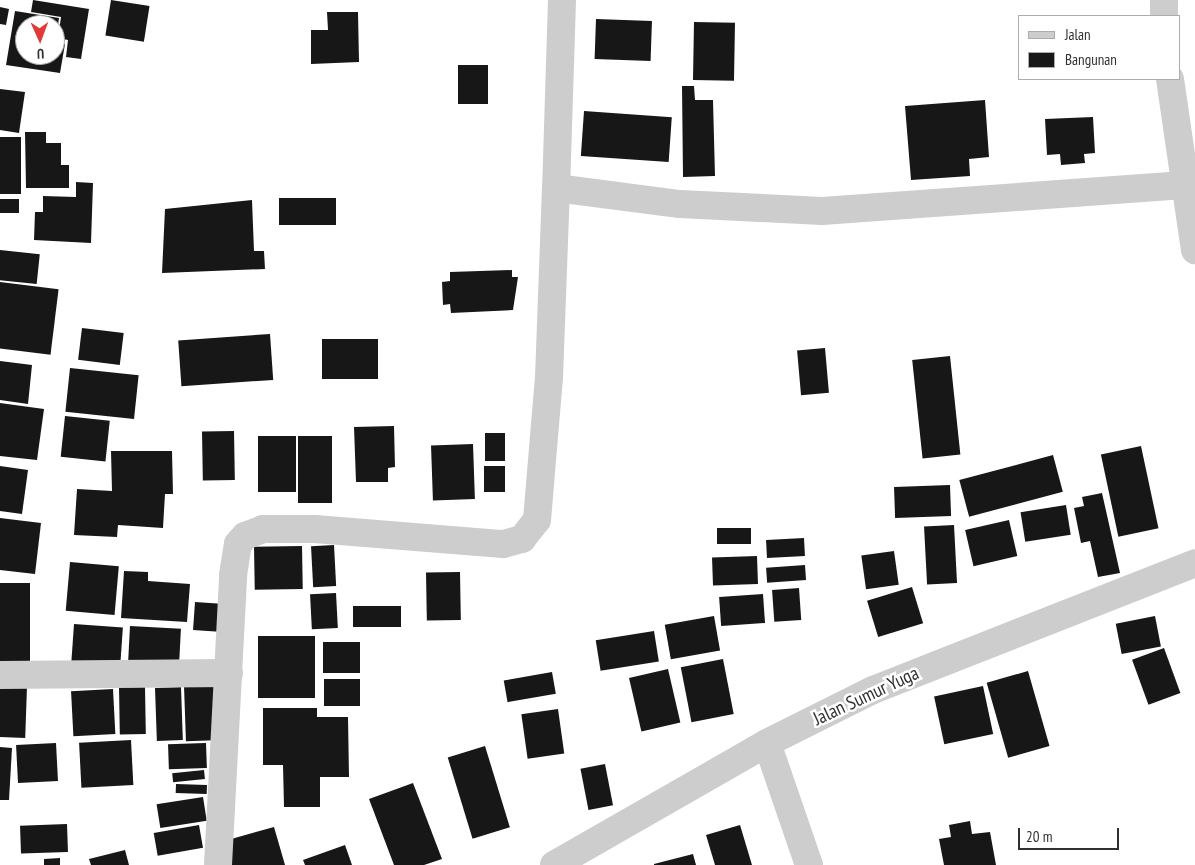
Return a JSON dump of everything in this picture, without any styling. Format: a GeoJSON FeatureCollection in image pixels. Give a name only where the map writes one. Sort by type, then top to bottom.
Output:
{"type":"FeatureCollection","features":[{"type":"Feature","properties":{"kind":"street"},"geometry":{"type":"LineString","coordinates":[[218,865],[234,566],[238,544],[255,531],[383,532],[503,544],[522,539],[530,530],[541,504],[556,188],[562,0]]}},
{"type":"Feature","properties":{"kind":"street"},"geometry":{"type":"LineString","coordinates":[[1164,0],[1164,15]]}},
{"type":"Feature","properties":{"kind":"street"},"geometry":{"type":"LineString","coordinates":[[1170,80],[1195,250]]}},
{"type":"Feature","properties":{"kind":"street"},"geometry":{"type":"LineString","coordinates":[[556,188],[680,204],[822,211],[1184,184]]}},
{"type":"Feature","properties":{"kind":"street","name":"Jalan Sumur Yuga"},"geometry":{"type":"LineString","coordinates":[[554,865],[767,743],[873,690],[1195,563]]}},
{"type":"Feature","properties":{"kind":"street"},"geometry":{"type":"LineString","coordinates":[[0,675],[229,673]]}},
{"type":"Feature","properties":{"kind":"street"},"geometry":{"type":"LineString","coordinates":[[767,743],[809,865]]}},
{"type":"Feature","properties":{"kind":"building"},"geometry":{"type":"Polygon","coordinates":[[[33,0],[89,9],[81,59],[66,57],[68,40],[65,39],[65,15],[31,12],[33,0]]]}},
{"type":"Feature","properties":{"kind":"building"},"geometry":{"type":"Polygon","coordinates":[[[111,0],[150,6],[144,42],[105,36],[111,0]]]}},
{"type":"Feature","properties":{"kind":"building"},"geometry":{"type":"Polygon","coordinates":[[[0,7],[9,9],[6,25],[0,24],[0,7]]]}},
{"type":"Feature","properties":{"kind":"building"},"geometry":{"type":"Polygon","coordinates":[[[15,11],[40,15],[15,15],[15,65],[61,65],[60,73],[6,65],[15,11]]]}},
{"type":"Feature","properties":{"kind":"building"},"geometry":{"type":"Polygon","coordinates":[[[327,12],[358,12],[359,62],[311,64],[311,30],[328,30],[327,12]]]}},
{"type":"Feature","properties":{"kind":"building"},"geometry":{"type":"Polygon","coordinates":[[[596,19],[652,21],[651,61],[595,59],[596,19]]]}},
{"type":"Feature","properties":{"kind":"building"},"geometry":{"type":"Polygon","coordinates":[[[694,22],[735,23],[734,81],[693,80],[694,22]]]}},
{"type":"Feature","properties":{"kind":"building"},"geometry":{"type":"Polygon","coordinates":[[[458,65],[488,65],[488,104],[458,104],[458,65]]]}},
{"type":"Feature","properties":{"kind":"building"},"geometry":{"type":"Polygon","coordinates":[[[682,86],[694,86],[695,100],[713,100],[715,176],[683,177],[682,86]]]}},
{"type":"Feature","properties":{"kind":"building"},"geometry":{"type":"Polygon","coordinates":[[[0,89],[25,92],[19,133],[0,130],[0,89]]]}},
{"type":"Feature","properties":{"kind":"building"},"geometry":{"type":"Polygon","coordinates":[[[985,100],[989,157],[969,159],[970,176],[911,180],[905,106],[985,100]]]}},
{"type":"Feature","properties":{"kind":"building"},"geometry":{"type":"Polygon","coordinates":[[[584,111],[672,117],[669,162],[581,156],[584,111]]]}},
{"type":"Feature","properties":{"kind":"building"},"geometry":{"type":"Polygon","coordinates":[[[1093,117],[1095,153],[1084,154],[1085,163],[1061,165],[1060,154],[1047,155],[1045,119],[1093,117]]]}},
{"type":"Feature","properties":{"kind":"building"},"geometry":{"type":"Polygon","coordinates":[[[25,132],[46,132],[46,143],[61,143],[61,165],[69,165],[69,188],[26,188],[25,132]]]}},
{"type":"Feature","properties":{"kind":"building"},"geometry":{"type":"Polygon","coordinates":[[[0,137],[21,137],[21,194],[0,194],[0,137]]]}},
{"type":"Feature","properties":{"kind":"building"},"geometry":{"type":"Polygon","coordinates":[[[76,182],[93,183],[91,243],[34,240],[35,212],[43,212],[43,196],[76,197],[76,182]]]}},
{"type":"Feature","properties":{"kind":"building"},"geometry":{"type":"Polygon","coordinates":[[[279,198],[336,198],[336,225],[279,225],[279,198]]]}},
{"type":"Feature","properties":{"kind":"building"},"geometry":{"type":"Polygon","coordinates":[[[0,199],[19,199],[19,213],[0,213],[0,199]]]}},
{"type":"Feature","properties":{"kind":"building"},"geometry":{"type":"Polygon","coordinates":[[[252,200],[254,251],[264,251],[265,269],[162,273],[165,209],[252,200]]]}},
{"type":"Feature","properties":{"kind":"building"},"geometry":{"type":"Polygon","coordinates":[[[0,250],[40,254],[37,284],[0,280],[0,250]]]}},
{"type":"Feature","properties":{"kind":"building"},"geometry":{"type":"Polygon","coordinates":[[[512,270],[512,277],[518,277],[513,310],[451,313],[450,304],[443,305],[442,282],[450,281],[450,272],[512,270]]]}},
{"type":"Feature","properties":{"kind":"building"},"geometry":{"type":"Polygon","coordinates":[[[0,282],[59,289],[51,355],[0,348],[0,282]]]}},
{"type":"Feature","properties":{"kind":"building"},"geometry":{"type":"Polygon","coordinates":[[[82,328],[124,333],[120,365],[78,360],[82,328]]]}},
{"type":"Feature","properties":{"kind":"building"},"geometry":{"type":"Polygon","coordinates":[[[270,334],[273,380],[181,386],[178,340],[270,334]]]}},
{"type":"Feature","properties":{"kind":"building"},"geometry":{"type":"Polygon","coordinates":[[[322,339],[378,339],[378,379],[322,379],[322,339]]]}},
{"type":"Feature","properties":{"kind":"building"},"geometry":{"type":"Polygon","coordinates":[[[825,348],[829,393],[801,395],[797,350],[825,348]]]}},
{"type":"Feature","properties":{"kind":"building"},"geometry":{"type":"Polygon","coordinates":[[[950,356],[960,454],[923,458],[912,360],[950,356]]]}},
{"type":"Feature","properties":{"kind":"building"},"geometry":{"type":"Polygon","coordinates":[[[0,361],[32,365],[28,404],[0,400],[0,361]]]}},
{"type":"Feature","properties":{"kind":"building"},"geometry":{"type":"Polygon","coordinates":[[[70,368],[139,375],[134,419],[65,412],[70,368]]]}},
{"type":"Feature","properties":{"kind":"building"},"geometry":{"type":"Polygon","coordinates":[[[0,403],[44,409],[37,460],[0,456],[0,403]]]}},
{"type":"Feature","properties":{"kind":"building"},"geometry":{"type":"Polygon","coordinates":[[[65,416],[110,421],[105,461],[61,457],[65,416]]]}},
{"type":"Feature","properties":{"kind":"building"},"geometry":{"type":"Polygon","coordinates":[[[394,426],[395,467],[388,468],[388,482],[356,482],[354,427],[394,426]]]}},
{"type":"Feature","properties":{"kind":"building"},"geometry":{"type":"Polygon","coordinates":[[[234,431],[235,480],[203,481],[202,432],[234,431]]]}},
{"type":"Feature","properties":{"kind":"building"},"geometry":{"type":"Polygon","coordinates":[[[485,433],[505,433],[505,461],[485,461],[485,433]]]}},
{"type":"Feature","properties":{"kind":"building"},"geometry":{"type":"Polygon","coordinates":[[[258,436],[296,436],[296,492],[258,492],[258,436]]]}},
{"type":"Feature","properties":{"kind":"building"},"geometry":{"type":"Polygon","coordinates":[[[298,436],[332,436],[332,503],[298,503],[298,436]]]}},
{"type":"Feature","properties":{"kind":"building"},"geometry":{"type":"Polygon","coordinates":[[[473,444],[475,499],[433,500],[431,445],[473,444]]]}},
{"type":"Feature","properties":{"kind":"building"},"geometry":{"type":"Polygon","coordinates":[[[1141,446],[1158,528],[1118,537],[1101,455],[1141,446]]]}},
{"type":"Feature","properties":{"kind":"building"},"geometry":{"type":"Polygon","coordinates":[[[111,451],[172,451],[173,494],[165,494],[163,528],[118,525],[117,537],[74,535],[77,489],[112,491],[111,451]]]}},
{"type":"Feature","properties":{"kind":"building"},"geometry":{"type":"Polygon","coordinates":[[[1053,455],[1063,492],[969,517],[959,480],[1053,455]]]}},
{"type":"Feature","properties":{"kind":"building"},"geometry":{"type":"Polygon","coordinates":[[[0,466],[28,470],[22,514],[0,511],[0,466]]]}},
{"type":"Feature","properties":{"kind":"building"},"geometry":{"type":"Polygon","coordinates":[[[484,466],[505,466],[505,492],[484,492],[484,466]]]}},
{"type":"Feature","properties":{"kind":"building"},"geometry":{"type":"Polygon","coordinates":[[[950,485],[951,516],[895,518],[894,487],[950,485]]]}},
{"type":"Feature","properties":{"kind":"building"},"geometry":{"type":"Polygon","coordinates":[[[1102,493],[1120,573],[1098,577],[1090,541],[1081,543],[1074,508],[1084,506],[1082,497],[1102,493]]]}},
{"type":"Feature","properties":{"kind":"building"},"geometry":{"type":"Polygon","coordinates":[[[1066,505],[1071,535],[1025,542],[1021,512],[1066,505]]]}},
{"type":"Feature","properties":{"kind":"building"},"geometry":{"type":"Polygon","coordinates":[[[0,518],[41,523],[35,574],[0,570],[0,518]]]}},
{"type":"Feature","properties":{"kind":"building"},"geometry":{"type":"Polygon","coordinates":[[[1009,520],[1017,556],[973,566],[965,530],[1009,520]]]}},
{"type":"Feature","properties":{"kind":"building"},"geometry":{"type":"Polygon","coordinates":[[[954,525],[957,583],[927,584],[924,527],[954,525]]]}},
{"type":"Feature","properties":{"kind":"building"},"geometry":{"type":"Polygon","coordinates":[[[717,528],[751,528],[751,544],[717,544],[717,528]]]}},
{"type":"Feature","properties":{"kind":"building"},"geometry":{"type":"Polygon","coordinates":[[[804,538],[805,556],[767,558],[766,540],[804,538]]]}},
{"type":"Feature","properties":{"kind":"building"},"geometry":{"type":"Polygon","coordinates":[[[334,545],[336,586],[313,587],[311,546],[334,545]]]}},
{"type":"Feature","properties":{"kind":"building"},"geometry":{"type":"Polygon","coordinates":[[[302,546],[303,589],[255,590],[254,547],[302,546]]]}},
{"type":"Feature","properties":{"kind":"building"},"geometry":{"type":"Polygon","coordinates":[[[894,551],[899,585],[866,589],[861,556],[894,551]]]}},
{"type":"Feature","properties":{"kind":"building"},"geometry":{"type":"Polygon","coordinates":[[[757,556],[758,584],[713,586],[712,558],[757,556]]]}},
{"type":"Feature","properties":{"kind":"building"},"geometry":{"type":"Polygon","coordinates":[[[70,562],[119,566],[115,615],[66,611],[70,562]]]}},
{"type":"Feature","properties":{"kind":"building"},"geometry":{"type":"Polygon","coordinates":[[[805,565],[806,580],[767,583],[766,568],[805,565]]]}},
{"type":"Feature","properties":{"kind":"building"},"geometry":{"type":"Polygon","coordinates":[[[124,571],[148,572],[148,581],[190,584],[187,622],[121,618],[124,571]]]}},
{"type":"Feature","properties":{"kind":"building"},"geometry":{"type":"Polygon","coordinates":[[[460,572],[461,620],[427,621],[426,573],[460,572]]]}},
{"type":"Feature","properties":{"kind":"building"},"geometry":{"type":"Polygon","coordinates":[[[0,583],[30,583],[30,665],[0,665],[0,583]]]}},
{"type":"Feature","properties":{"kind":"building"},"geometry":{"type":"Polygon","coordinates":[[[912,587],[923,623],[878,637],[867,601],[912,587]]]}},
{"type":"Feature","properties":{"kind":"building"},"geometry":{"type":"Polygon","coordinates":[[[799,588],[801,620],[774,622],[772,590],[799,588]]]}},
{"type":"Feature","properties":{"kind":"building"},"geometry":{"type":"Polygon","coordinates":[[[336,593],[338,628],[312,629],[310,594],[336,593]]]}},
{"type":"Feature","properties":{"kind":"building"},"geometry":{"type":"Polygon","coordinates":[[[763,594],[765,623],[721,626],[719,597],[763,594]]]}},
{"type":"Feature","properties":{"kind":"building"},"geometry":{"type":"Polygon","coordinates":[[[195,602],[221,604],[219,632],[193,630],[195,602]]]}},
{"type":"Feature","properties":{"kind":"building"},"geometry":{"type":"Polygon","coordinates":[[[353,606],[401,606],[401,627],[353,627],[353,606]]]}},
{"type":"Feature","properties":{"kind":"building"},"geometry":{"type":"Polygon","coordinates":[[[714,616],[720,650],[671,659],[665,625],[714,616]]]}},
{"type":"Feature","properties":{"kind":"building"},"geometry":{"type":"Polygon","coordinates":[[[1155,616],[1161,646],[1122,654],[1116,624],[1155,616]]]}},
{"type":"Feature","properties":{"kind":"building"},"geometry":{"type":"Polygon","coordinates":[[[74,624],[123,627],[120,669],[71,666],[74,624]]]}},
{"type":"Feature","properties":{"kind":"building"},"geometry":{"type":"Polygon","coordinates":[[[130,626],[181,629],[179,666],[128,663],[130,626]]]}},
{"type":"Feature","properties":{"kind":"building"},"geometry":{"type":"Polygon","coordinates":[[[654,631],[659,662],[601,671],[596,640],[654,631]]]}},
{"type":"Feature","properties":{"kind":"building"},"geometry":{"type":"Polygon","coordinates":[[[258,636],[315,636],[315,698],[258,698],[258,636]]]}},
{"type":"Feature","properties":{"kind":"building"},"geometry":{"type":"Polygon","coordinates":[[[323,642],[360,642],[360,673],[323,673],[323,642]]]}},
{"type":"Feature","properties":{"kind":"building"},"geometry":{"type":"Polygon","coordinates":[[[1164,648],[1180,693],[1148,705],[1132,660],[1164,648]]]}},
{"type":"Feature","properties":{"kind":"building"},"geometry":{"type":"Polygon","coordinates":[[[723,659],[734,714],[691,722],[681,667],[723,659]]]}},
{"type":"Feature","properties":{"kind":"building"},"geometry":{"type":"Polygon","coordinates":[[[668,669],[680,723],[641,732],[629,678],[668,669]]]}},
{"type":"Feature","properties":{"kind":"building"},"geometry":{"type":"Polygon","coordinates":[[[1028,671],[1049,746],[1008,758],[987,683],[1028,671]]]}},
{"type":"Feature","properties":{"kind":"building"},"geometry":{"type":"Polygon","coordinates":[[[552,672],[556,694],[508,702],[504,681],[552,672]]]}},
{"type":"Feature","properties":{"kind":"building"},"geometry":{"type":"Polygon","coordinates":[[[324,679],[360,679],[360,706],[324,706],[324,679]]]}},
{"type":"Feature","properties":{"kind":"building"},"geometry":{"type":"Polygon","coordinates":[[[220,685],[222,740],[186,741],[184,686],[220,685]]]}},
{"type":"Feature","properties":{"kind":"building"},"geometry":{"type":"Polygon","coordinates":[[[0,686],[27,687],[25,738],[0,737],[0,686]]]}},
{"type":"Feature","properties":{"kind":"building"},"geometry":{"type":"Polygon","coordinates":[[[983,686],[993,734],[944,744],[934,696],[983,686]]]}},
{"type":"Feature","properties":{"kind":"building"},"geometry":{"type":"Polygon","coordinates":[[[119,687],[145,687],[146,734],[120,734],[119,687]]]}},
{"type":"Feature","properties":{"kind":"building"},"geometry":{"type":"Polygon","coordinates":[[[181,687],[183,740],[157,741],[155,688],[181,687]]]}},
{"type":"Feature","properties":{"kind":"building"},"geometry":{"type":"Polygon","coordinates":[[[113,689],[115,734],[73,736],[71,691],[113,689]]]}},
{"type":"Feature","properties":{"kind":"building"},"geometry":{"type":"Polygon","coordinates":[[[263,708],[317,708],[317,717],[348,717],[349,777],[320,777],[320,807],[284,807],[283,765],[263,765],[263,708]]]}},
{"type":"Feature","properties":{"kind":"building"},"geometry":{"type":"Polygon","coordinates":[[[558,709],[564,754],[528,759],[521,714],[558,709]]]}},
{"type":"Feature","properties":{"kind":"building"},"geometry":{"type":"Polygon","coordinates":[[[131,740],[133,785],[81,788],[79,743],[131,740]]]}},
{"type":"Feature","properties":{"kind":"building"},"geometry":{"type":"Polygon","coordinates":[[[56,743],[58,781],[18,783],[16,745],[56,743]]]}},
{"type":"Feature","properties":{"kind":"building"},"geometry":{"type":"Polygon","coordinates":[[[206,743],[207,768],[169,769],[168,744],[206,743]]]}},
{"type":"Feature","properties":{"kind":"building"},"geometry":{"type":"Polygon","coordinates":[[[485,746],[510,827],[473,839],[448,757],[485,746]]]}},
{"type":"Feature","properties":{"kind":"building"},"geometry":{"type":"Polygon","coordinates":[[[0,747],[12,748],[9,800],[0,800],[0,747]]]}},
{"type":"Feature","properties":{"kind":"building"},"geometry":{"type":"Polygon","coordinates":[[[605,764],[613,805],[588,810],[580,769],[605,764]]]}},
{"type":"Feature","properties":{"kind":"building"},"geometry":{"type":"Polygon","coordinates":[[[204,770],[205,779],[173,782],[172,773],[204,770]]]}},
{"type":"Feature","properties":{"kind":"building"},"geometry":{"type":"Polygon","coordinates":[[[413,783],[442,859],[424,865],[394,865],[369,799],[413,783]]]}},
{"type":"Feature","properties":{"kind":"building"},"geometry":{"type":"Polygon","coordinates":[[[176,784],[207,785],[207,794],[176,793],[176,784]]]}},
{"type":"Feature","properties":{"kind":"building"},"geometry":{"type":"Polygon","coordinates":[[[203,797],[207,821],[160,828],[157,804],[203,797]]]}},
{"type":"Feature","properties":{"kind":"building"},"geometry":{"type":"Polygon","coordinates":[[[970,821],[972,834],[990,832],[996,865],[944,865],[939,839],[951,837],[949,825],[970,821]]]}},
{"type":"Feature","properties":{"kind":"building"},"geometry":{"type":"Polygon","coordinates":[[[67,824],[68,852],[21,854],[20,826],[67,824]]]}},
{"type":"Feature","properties":{"kind":"building"},"geometry":{"type":"Polygon","coordinates":[[[199,825],[203,848],[158,856],[154,833],[199,825]]]}},
{"type":"Feature","properties":{"kind":"building"},"geometry":{"type":"Polygon","coordinates":[[[740,825],[752,865],[715,865],[706,835],[740,825]]]}},
{"type":"Feature","properties":{"kind":"building"},"geometry":{"type":"Polygon","coordinates":[[[274,827],[285,865],[231,865],[224,841],[274,827]]]}},
{"type":"Feature","properties":{"kind":"building"},"geometry":{"type":"Polygon","coordinates":[[[345,845],[352,865],[305,865],[303,860],[345,845]]]}},
{"type":"Feature","properties":{"kind":"building"},"geometry":{"type":"Polygon","coordinates":[[[125,850],[129,865],[91,865],[89,859],[125,850]]]}},
{"type":"Feature","properties":{"kind":"building"},"geometry":{"type":"Polygon","coordinates":[[[693,854],[696,865],[654,865],[654,864],[693,854]]]}},
{"type":"Feature","properties":{"kind":"building"},"geometry":{"type":"Polygon","coordinates":[[[60,858],[60,865],[44,865],[44,859],[60,858]]]}}]}
